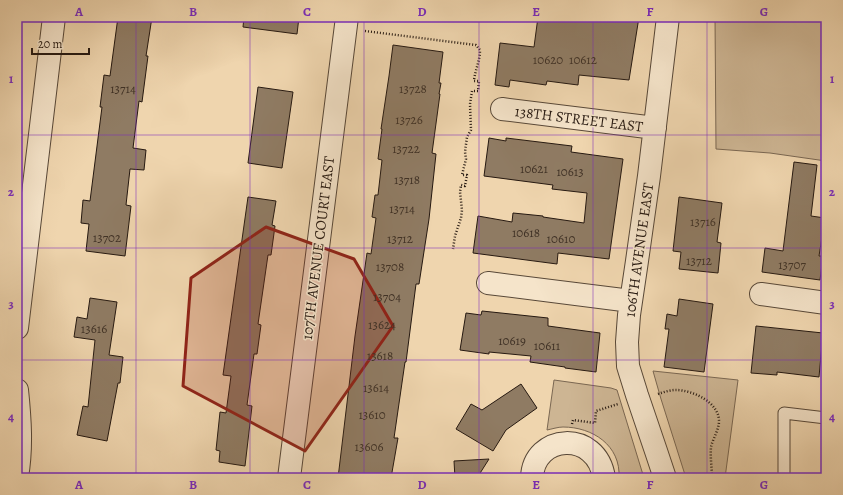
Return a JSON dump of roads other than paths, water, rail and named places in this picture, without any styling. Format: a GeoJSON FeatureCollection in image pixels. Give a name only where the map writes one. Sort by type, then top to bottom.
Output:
{"type":"FeatureCollection","features":[{"type":"Feature","properties":{"kind":"street"},"geometry":{"type":"LineString","coordinates":[[17,328],[54,17]]}},
{"type":"Feature","properties":{"kind":"street","name":"106TH AVENUE EAST"},"geometry":{"type":"LineString","coordinates":[[664,478],[628,366],[627,342],[629,315],[655,128],[668,17]]}},
{"type":"Feature","properties":{"kind":"street","name":"107TH AVENUE COURT EAST"},"geometry":{"type":"LineString","coordinates":[[289,478],[346,24]]}},
{"type":"Feature","properties":{"kind":"street","name":"138TH STREET EAST"},"geometry":{"type":"LineString","coordinates":[[502,109],[655,128]]}},
{"type":"Feature","properties":{"kind":"street"},"geometry":{"type":"LineString","coordinates":[[488,283],[631,301]]}},
{"type":"Feature","properties":{"kind":"street"},"geometry":{"type":"LineString","coordinates":[[761,294],[826,303]]}},
{"type":"Feature","properties":{"kind":"street"},"geometry":{"type":"LineString","coordinates":[[17,390],[20,422],[20,455],[17,477]]}},
{"type":"Feature","properties":{"kind":"street"},"geometry":{"type":"LineString","coordinates":[[532,478],[534,466],[541,454],[556,445],[563,443],[584,447],[592,452],[602,467],[604,478]]}},
{"type":"Feature","properties":{"kind":"lane"},"geometry":{"type":"LineString","coordinates":[[784,478],[784,413],[826,418]]}}]}
